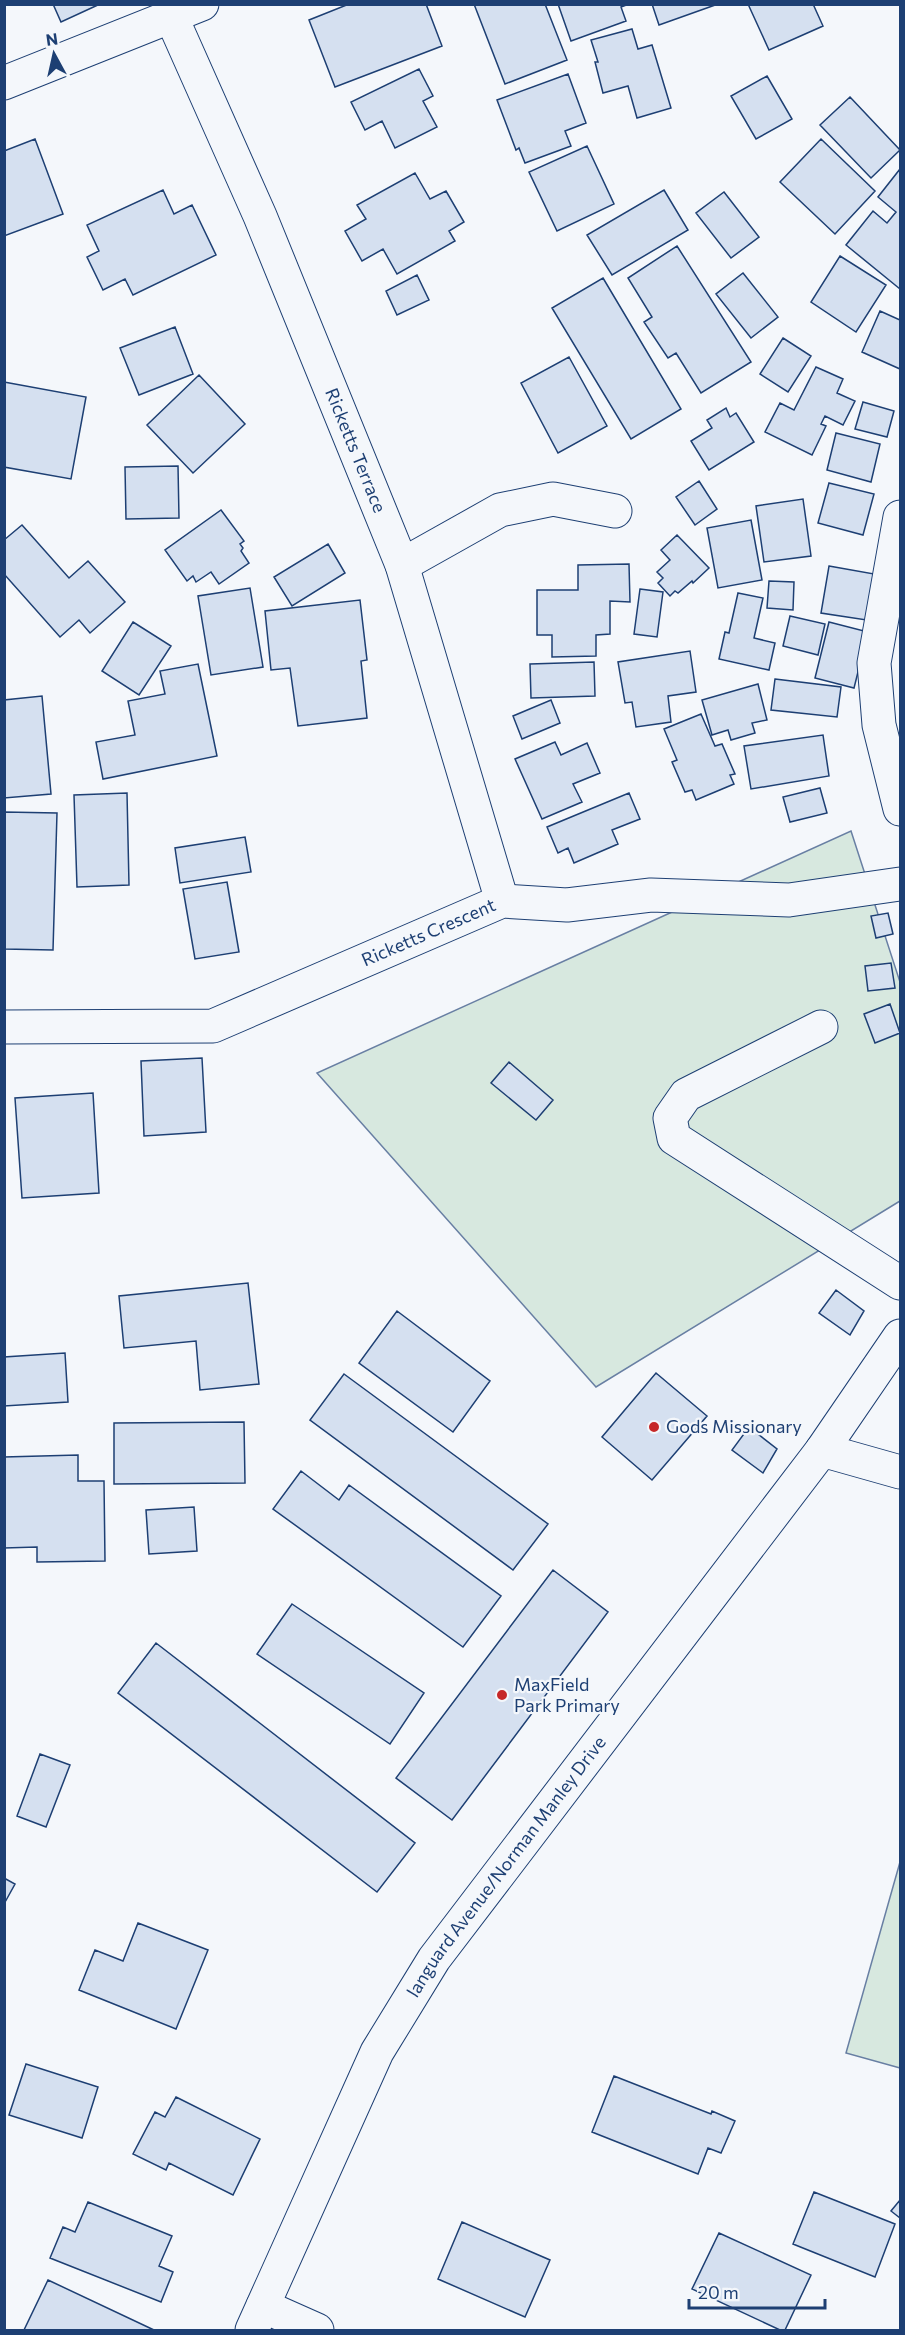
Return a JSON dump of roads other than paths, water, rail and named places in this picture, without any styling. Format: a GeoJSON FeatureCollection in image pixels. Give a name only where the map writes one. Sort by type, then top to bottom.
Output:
{"type":"FeatureCollection","features":[{"type":"Feature","properties":{"kind":"street"},"geometry":{"type":"LineString","coordinates":[[4,83],[202,4]]}},
{"type":"Feature","properties":{"kind":"street","name":"Ricketts Terrace"},"geometry":{"type":"LineString","coordinates":[[171,16],[264,226],[402,565],[502,901]]}},
{"type":"Feature","properties":{"kind":"street"},"geometry":{"type":"LineString","coordinates":[[402,565],[500,510],[553,499],[615,511]]}},
{"type":"Feature","properties":{"kind":"street"},"geometry":{"type":"LineString","coordinates":[[900,518],[874,663],[879,725],[900,809]]}},
{"type":"Feature","properties":{"kind":"street","name":"Ricketts Crescent"},"geometry":{"type":"LineString","coordinates":[[4,1027],[213,1026],[502,901],[567,905],[651,894],[789,900],[900,884]]}},
{"type":"Feature","properties":{"kind":"street"},"geometry":{"type":"LineString","coordinates":[[821,1027],[686,1095],[670,1118],[674,1138],[900,1283]]}},
{"type":"Feature","properties":{"kind":"street","name":"languard Avenue/Norman Manley Drive"},"geometry":{"type":"LineString","coordinates":[[257,2318],[377,2052],[434,1959],[822,1450],[900,1336]]}},
{"type":"Feature","properties":{"kind":"street"},"geometry":{"type":"LineString","coordinates":[[822,1450],[900,1472]]}},
{"type":"Feature","properties":{"kind":"street"},"geometry":{"type":"LineString","coordinates":[[257,2318],[317,2331]]}},
{"type":"Feature","properties":{"kind":"place","name":"Gods Missionary"},"geometry":{"type":"Point","coordinates":[654,1427]}},
{"type":"Feature","properties":{"kind":"place","name":"MaxField Park Primary"},"geometry":{"type":"Point","coordinates":[502,1695]}}]}
